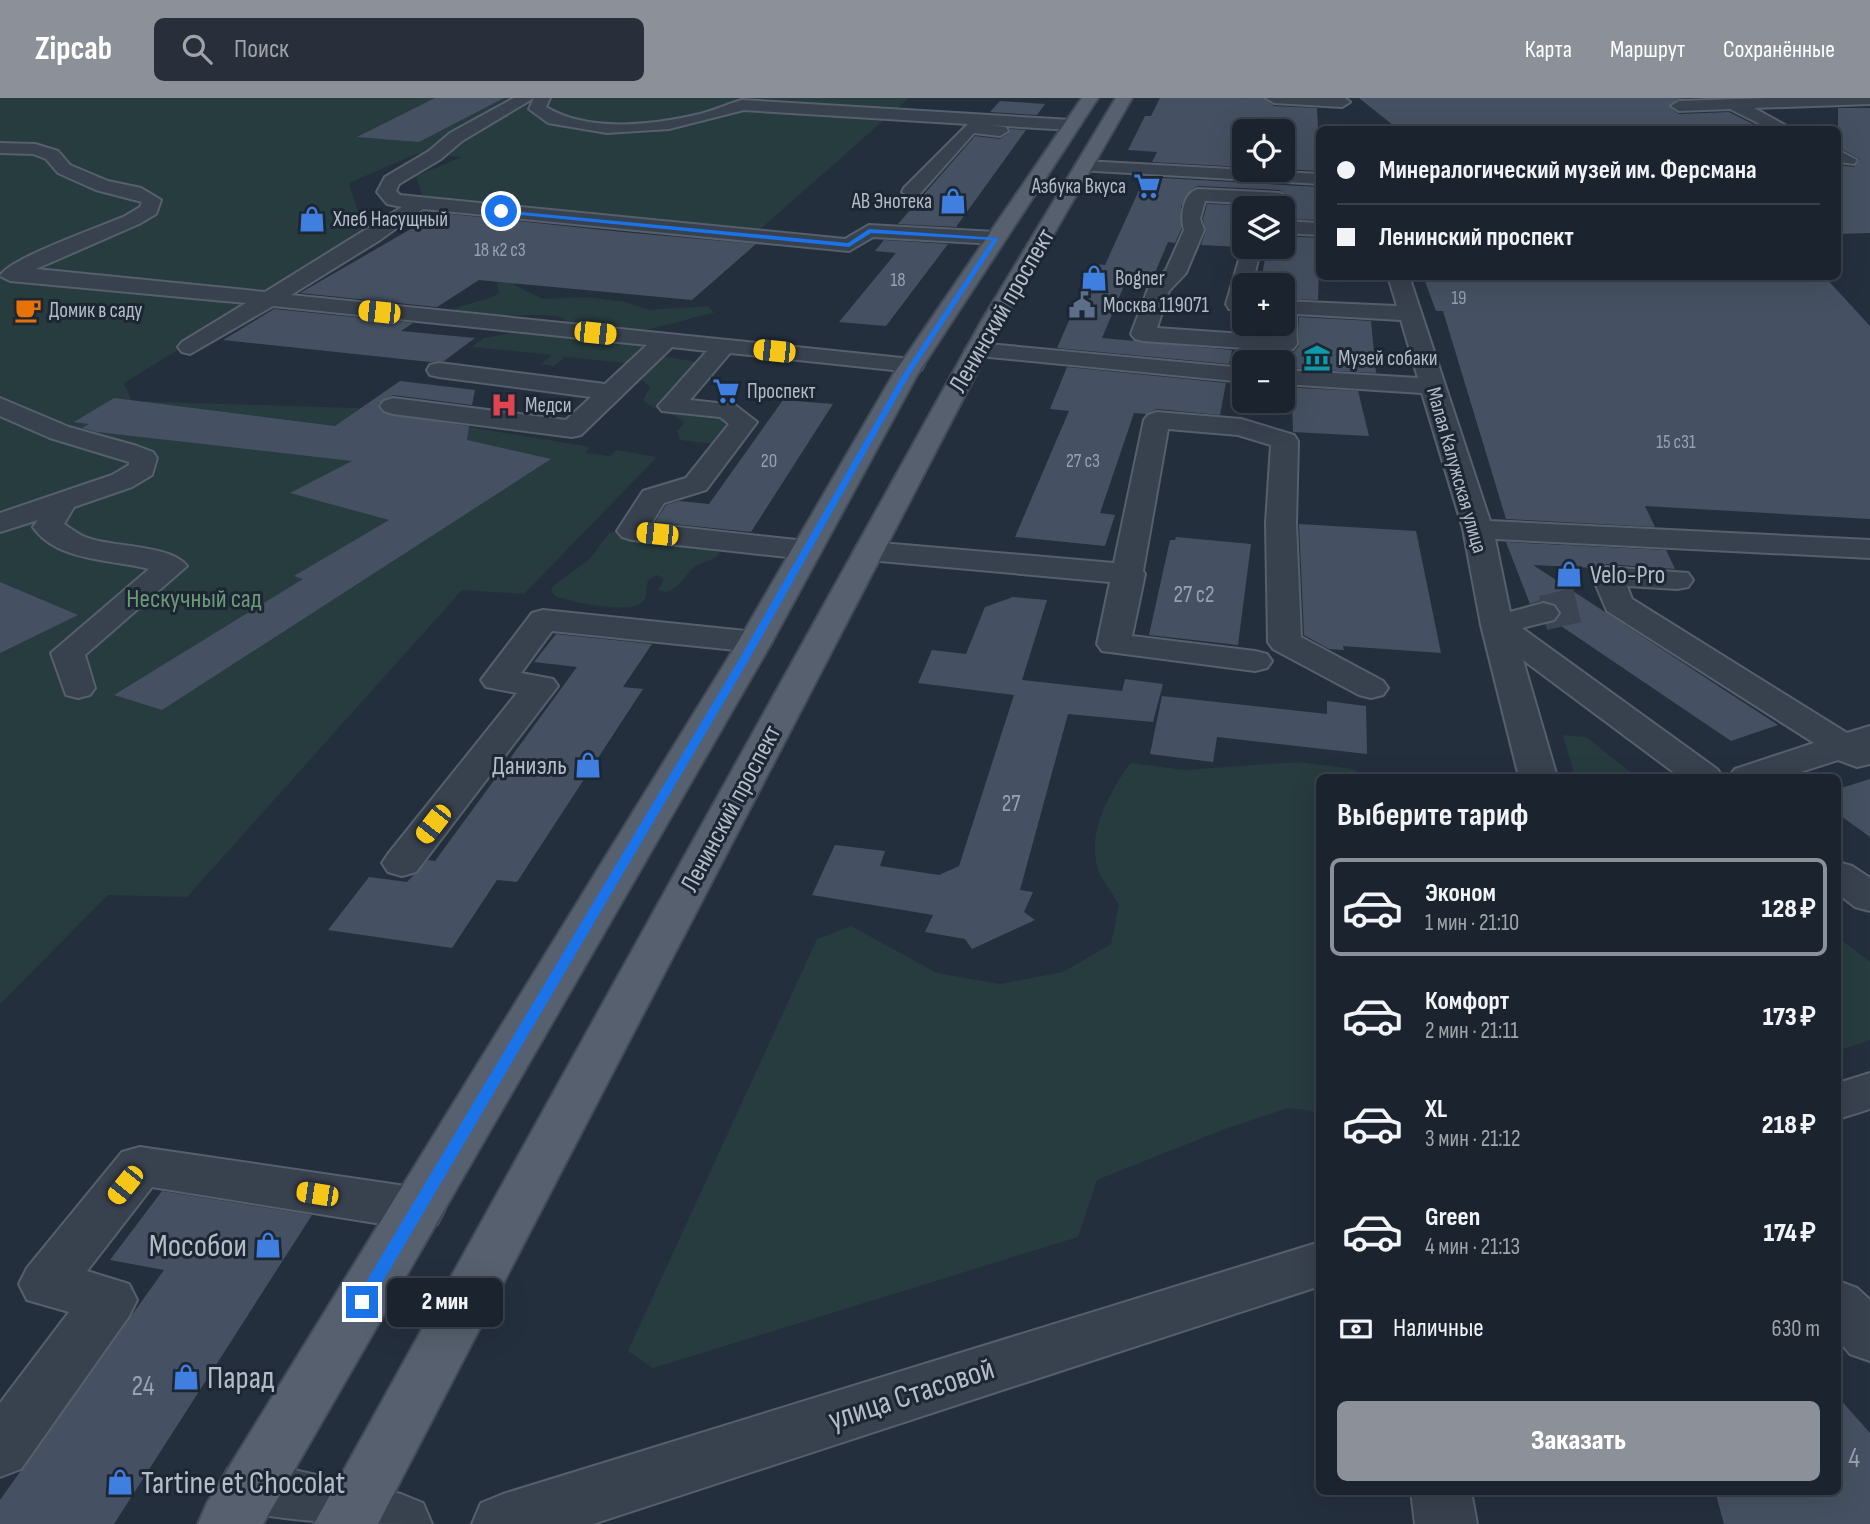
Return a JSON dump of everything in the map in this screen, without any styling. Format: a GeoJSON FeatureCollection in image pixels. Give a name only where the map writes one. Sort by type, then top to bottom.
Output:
{"type":"FeatureCollection","features":[{"type":"Feature","properties":{"kind":"main road","name":"Ленинский проспект"},"geometry":{"type":"LineString","coordinates":[[366,1520],[869,551],[977,350],[1090,98]]}},
{"type":"Feature","properties":{"kind":"main road","name":"Ленинский проспект"},"geometry":{"type":"LineString","coordinates":[[239,1506],[419,1209],[755,642],[912,365],[996,238],[1074,136],[1124,98]]}},
{"type":"Feature","properties":{"kind":"street"},"geometry":{"type":"LineString","coordinates":[[526,98],[456,136],[435,155],[391,181],[386,192],[394,200],[419,203],[849,245],[869,231],[996,238]]}},
{"type":"Feature","properties":{"kind":"street"},"geometry":{"type":"LineString","coordinates":[[542,98],[537,104],[542,113],[578,124]]}},
{"type":"Feature","properties":{"kind":"street"},"geometry":{"type":"LineString","coordinates":[[1274,98],[1341,100],[1348,120]]}},
{"type":"Feature","properties":{"kind":"street"},"geometry":{"type":"LineString","coordinates":[[1679,106],[1870,99]]}},
{"type":"Feature","properties":{"kind":"street"},"geometry":{"type":"LineString","coordinates":[[495,115],[626,127],[674,124],[715,117],[743,102],[1074,136],[1316,178]]}},
{"type":"Feature","properties":{"kind":"street"},"geometry":{"type":"LineString","coordinates":[[989,104],[984,111],[1074,136]]}},
{"type":"Feature","properties":{"kind":"street"},"geometry":{"type":"LineString","coordinates":[[1732,104],[1778,126]]}},
{"type":"Feature","properties":{"kind":"street"},"geometry":{"type":"LineString","coordinates":[[911,192],[970,128],[1074,136]]}},
{"type":"Feature","properties":{"kind":"street"},"geometry":{"type":"LineString","coordinates":[[0,148],[35,149],[52,155],[64,169],[103,186],[134,192],[152,200],[149,210],[125,225],[51,253],[7,278]]}},
{"type":"Feature","properties":{"kind":"street"},"geometry":{"type":"LineString","coordinates":[[1232,197],[1198,195],[1190,219],[1194,230],[1175,273],[1158,289],[1143,334],[1285,344],[1285,336]]}},
{"type":"Feature","properties":{"kind":"street"},"geometry":{"type":"LineString","coordinates":[[190,347],[373,236],[419,203]]}},
{"type":"Feature","properties":{"kind":"street"},"geometry":{"type":"LineString","coordinates":[[1295,228],[1316,229]]}},
{"type":"Feature","properties":{"kind":"street"},"geometry":{"type":"LineString","coordinates":[[7,278],[912,365]]}},
{"type":"Feature","properties":{"kind":"street","name":"Малая Калужская улица"},"geometry":{"type":"LineString","coordinates":[[1399,280],[1478,529],[1497,625],[1537,774]]}},
{"type":"Feature","properties":{"kind":"street"},"geometry":{"type":"LineString","coordinates":[[1295,308],[1410,314]]}},
{"type":"Feature","properties":{"kind":"street"},"geometry":{"type":"LineString","coordinates":[[393,406],[572,429],[666,340]]}},
{"type":"Feature","properties":{"kind":"street"},"geometry":{"type":"LineString","coordinates":[[724,346],[671,406],[726,410],[744,422],[696,485],[653,497],[632,531],[806,550]]}},
{"type":"Feature","properties":{"kind":"street"},"geometry":{"type":"LineString","coordinates":[[977,350],[1232,374]]}},
{"type":"Feature","properties":{"kind":"street"},"geometry":{"type":"LineString","coordinates":[[439,370],[611,393]]}},
{"type":"Feature","properties":{"kind":"street"},"geometry":{"type":"LineString","coordinates":[[1295,378],[1433,387]]}},
{"type":"Feature","properties":{"kind":"street"},"geometry":{"type":"LineString","coordinates":[[0,405],[42,426],[80,439],[124,448],[143,458],[142,469],[122,481],[0,523]]}},
{"type":"Feature","properties":{"kind":"street"},"geometry":{"type":"LineString","coordinates":[[1255,661],[1114,644],[1130,574],[1157,420],[1241,427],[1284,441],[1281,523],[1285,642],[1371,688]]}},
{"type":"Feature","properties":{"kind":"street"},"geometry":{"type":"LineString","coordinates":[[61,503],[48,527],[79,546],[130,554],[172,566],[68,653],[78,688]]}},
{"type":"Feature","properties":{"kind":"street"},"geometry":{"type":"LineString","coordinates":[[1478,529],[1870,550]]}},
{"type":"Feature","properties":{"kind":"street"},"geometry":{"type":"LineString","coordinates":[[869,551],[1130,574]]}},
{"type":"Feature","properties":{"kind":"street"},"geometry":{"type":"LineString","coordinates":[[1677,580],[1606,576],[1604,603],[1861,750]]}},
{"type":"Feature","properties":{"kind":"street"},"geometry":{"type":"LineString","coordinates":[[1497,625],[1543,613]]}},
{"type":"Feature","properties":{"kind":"street"},"geometry":{"type":"LineString","coordinates":[[402,863],[541,686],[498,680],[543,620],[755,642]]}},
{"type":"Feature","properties":{"kind":"street"},"geometry":{"type":"LineString","coordinates":[[1497,625],[1700,774]]}},
{"type":"Feature","properties":{"kind":"street"},"geometry":{"type":"LineString","coordinates":[[1761,774],[1861,750]]}},
{"type":"Feature","properties":{"kind":"street"},"geometry":{"type":"LineString","coordinates":[[1841,877],[1870,898]]}},
{"type":"Feature","properties":{"kind":"street"},"geometry":{"type":"LineString","coordinates":[[1841,1100],[1870,1091]]}},
{"type":"Feature","properties":{"kind":"street"},"geometry":{"type":"LineString","coordinates":[[0,1450],[110,1300],[46,1284],[140,1166],[419,1209]]}},
{"type":"Feature","properties":{"kind":"street","name":"улица Стасовой"},"geometry":{"type":"LineString","coordinates":[[503,1524],[1316,1265]]}},
{"type":"Feature","properties":{"kind":"street"},"geometry":{"type":"LineString","coordinates":[[1841,1307],[1870,1337]]}},
{"type":"Feature","properties":{"kind":"street"},"geometry":{"type":"LineString","coordinates":[[1442,1495],[1446,1524]]}},
{"type":"Feature","properties":{"kind":"street"},"geometry":{"type":"LineString","coordinates":[[239,1506],[366,1520]]}},
{"type":"Feature","properties":{"kind":"green space","name":"Нескучный сад"},"geometry":{"type":"Polygon","coordinates":[[[0,98],[909,98],[757,232],[423,197],[416,176],[462,157],[416,154],[349,183],[365,235],[124,383],[132,401],[356,408],[590,447],[585,453],[610,456],[616,450],[657,457],[524,594],[462,590],[187,897],[108,895],[0,1004],[0,98]]]}},
{"type":"Feature","properties":{"kind":"green space"},"geometry":{"type":"Polygon","coordinates":[[[537,274],[514,285],[543,299],[586,297],[626,302],[649,310],[708,306],[714,313],[653,328],[628,331],[582,328],[554,316],[448,314],[459,307],[499,293],[497,282],[486,275],[537,274]]]}},
{"type":"Feature","properties":{"kind":"green space"},"geometry":{"type":"Polygon","coordinates":[[[511,333],[642,343],[661,356],[698,362],[677,392],[714,415],[735,423],[714,444],[680,440],[677,431],[684,423],[643,400],[650,388],[637,374],[636,364],[565,357],[554,366],[541,364],[552,355],[472,347],[483,338],[511,333]]]}},
{"type":"Feature","properties":{"kind":"green space"},"geometry":{"type":"Polygon","coordinates":[[[624,530],[721,546],[716,558],[696,566],[677,586],[666,592],[658,590],[664,579],[657,575],[648,580],[644,600],[636,606],[600,606],[555,596],[551,591],[553,586],[589,560],[609,533],[624,530]]]}},
{"type":"Feature","properties":{"kind":"green space"},"geometry":{"type":"Polygon","coordinates":[[[1563,735],[1586,737],[1632,774],[1574,774],[1563,735]]]}},
{"type":"Feature","properties":{"kind":"green space"},"geometry":{"type":"Polygon","coordinates":[[[1298,762],[1353,769],[1362,774],[1316,774],[1316,1112],[1288,1108],[1225,1129],[1097,1180],[1078,1237],[653,1368],[628,1351],[817,939],[851,926],[937,973],[1000,984],[1063,972],[1111,944],[1119,905],[1099,871],[1095,852],[1098,825],[1115,786],[1130,763],[1185,770],[1298,762]]]}},
{"type":"Feature","properties":{"kind":"green space"},"geometry":{"type":"Polygon","coordinates":[[[1841,939],[1870,962],[1870,1040],[1841,1050],[1841,939]]]}},
{"type":"Feature","properties":{"kind":"building"},"geometry":{"type":"Polygon","coordinates":[[[435,98],[504,98],[419,142],[357,137],[435,98]]]}},
{"type":"Feature","properties":{"kind":"building"},"geometry":{"type":"Polygon","coordinates":[[[1160,98],[1264,98],[1274,106],[1317,108],[1316,171],[1295,170],[1295,119],[1232,119],[1232,166],[1152,162],[1157,152],[1128,150],[1145,116],[1151,116],[1160,98]]]}},
{"type":"Feature","properties":{"kind":"building"},"geometry":{"type":"Polygon","coordinates":[[[1359,98],[1690,98],[1678,99],[1669,107],[1679,114],[1729,112],[1757,126],[1394,126],[1359,98]]]}},
{"type":"Feature","properties":{"kind":"building"},"geometry":{"type":"Polygon","coordinates":[[[1000,101],[1045,104],[1037,115],[990,112],[1000,101]]]}},
{"type":"Feature","properties":{"kind":"building"},"geometry":{"type":"Polygon","coordinates":[[[1838,108],[1870,108],[1870,233],[1841,234],[1841,165],[1854,167],[1860,159],[1841,149],[1841,126],[1838,126],[1838,108]]]}},
{"type":"Feature","properties":{"kind":"building"},"geometry":{"type":"Polygon","coordinates":[[[1010,129],[1026,130],[956,227],[898,224],[975,136],[1000,139],[1009,133],[1010,129]]]}},
{"type":"Feature","properties":{"kind":"building"},"geometry":{"type":"Polygon","coordinates":[[[1145,177],[1316,187],[1316,220],[1295,219],[1295,196],[1288,196],[1280,190],[1198,186],[1192,189],[1181,206],[1181,230],[1175,243],[1168,242],[1151,282],[1126,281],[1102,338],[1232,350],[1229,364],[1057,348],[1094,264],[1105,265],[1145,177]]]}},
{"type":"Feature","properties":{"kind":"building"},"geometry":{"type":"Polygon","coordinates":[[[1207,204],[1232,205],[1232,247],[1201,245],[1206,231],[1203,219],[1207,204]]]}},
{"type":"Feature","properties":{"kind":"building"},"geometry":{"type":"Polygon","coordinates":[[[451,214],[756,244],[692,300],[479,280],[437,307],[300,293],[435,215],[451,214]]]}},
{"type":"Feature","properties":{"kind":"building"},"geometry":{"type":"Polygon","coordinates":[[[1295,237],[1316,238],[1318,300],[1295,299],[1295,273],[1262,273],[1265,259],[1295,259],[1295,237]]]}},
{"type":"Feature","properties":{"kind":"building"},"geometry":{"type":"Polygon","coordinates":[[[884,240],[948,244],[886,326],[839,322],[896,253],[875,251],[884,240]]]}},
{"type":"Feature","properties":{"kind":"building"},"geometry":{"type":"Polygon","coordinates":[[[1424,280],[1828,280],[1870,326],[1870,519],[1645,506],[1655,527],[1506,519],[1443,311],[1436,311],[1424,280]]]}},
{"type":"Feature","properties":{"kind":"building"},"geometry":{"type":"Polygon","coordinates":[[[274,309],[413,323],[401,331],[475,338],[444,361],[430,362],[223,340],[274,309]]]}},
{"type":"Feature","properties":{"kind":"building"},"geometry":{"type":"Polygon","coordinates":[[[1299,317],[1371,321],[1376,373],[1295,369],[1295,351],[1299,346],[1299,317]]]}},
{"type":"Feature","properties":{"kind":"building"},"geometry":{"type":"Polygon","coordinates":[[[1067,367],[1226,383],[1220,415],[1157,409],[1146,414],[1134,413],[1100,513],[1115,515],[1105,546],[1015,537],[1069,411],[1050,409],[1067,367]]]}},
{"type":"Feature","properties":{"kind":"building"},"geometry":{"type":"Polygon","coordinates":[[[400,381],[475,390],[472,405],[393,395],[378,404],[383,413],[469,426],[467,440],[551,459],[162,710],[114,695],[303,579],[294,576],[389,520],[290,493],[352,461],[97,432],[82,428],[89,424],[74,422],[114,398],[335,426],[400,381]]]}},
{"type":"Feature","properties":{"kind":"building"},"geometry":{"type":"Polygon","coordinates":[[[1295,388],[1358,391],[1369,436],[1293,432],[1295,388]]]}},
{"type":"Feature","properties":{"kind":"building"},"geometry":{"type":"Polygon","coordinates":[[[783,400],[833,404],[751,532],[655,522],[666,505],[679,501],[709,504],[783,400]]]}},
{"type":"Feature","properties":{"kind":"building"},"geometry":{"type":"Polygon","coordinates":[[[1299,524],[1416,531],[1441,653],[1343,646],[1344,650],[1329,649],[1304,635],[1299,524]]]}},
{"type":"Feature","properties":{"kind":"building"},"geometry":{"type":"Polygon","coordinates":[[[1176,537],[1251,544],[1238,645],[1149,635],[1170,540],[1175,540],[1176,537]]]}},
{"type":"Feature","properties":{"kind":"building"},"geometry":{"type":"Polygon","coordinates":[[[1506,542],[1666,550],[1675,569],[1607,564],[1594,568],[1533,565],[1778,725],[1731,741],[1555,622],[1562,613],[1555,603],[1542,600],[1530,604],[1506,542]]]}},
{"type":"Feature","properties":{"kind":"building"},"geometry":{"type":"Polygon","coordinates":[[[0,582],[78,615],[0,653],[0,582]]]}},
{"type":"Feature","properties":{"kind":"building"},"geometry":{"type":"Polygon","coordinates":[[[1013,597],[1047,600],[1022,680],[1122,691],[1125,679],[1163,684],[1153,722],[1068,714],[1020,890],[1033,892],[1024,912],[1035,920],[972,949],[965,939],[925,932],[933,915],[812,895],[835,845],[885,851],[880,866],[939,875],[959,866],[1014,695],[918,683],[932,650],[966,654],[985,607],[1013,597]]]}},
{"type":"Feature","properties":{"kind":"building"},"geometry":{"type":"Polygon","coordinates":[[[556,634],[652,644],[623,687],[643,689],[517,882],[497,880],[452,948],[328,930],[369,877],[407,882],[428,860],[435,861],[577,667],[534,662],[556,634]]]}},
{"type":"Feature","properties":{"kind":"building"},"geometry":{"type":"Polygon","coordinates":[[[1162,696],[1327,714],[1327,701],[1366,706],[1367,754],[1217,737],[1213,762],[1150,754],[1162,696]]]}},
{"type":"Feature","properties":{"kind":"building"},"geometry":{"type":"Polygon","coordinates":[[[1870,779],[1870,837],[1841,816],[1841,788],[1870,779]]]}},
{"type":"Feature","properties":{"kind":"building"},"geometry":{"type":"Polygon","coordinates":[[[162,1191],[312,1215],[114,1524],[0,1524],[0,1500],[164,1270],[110,1260],[162,1191]]]}},
{"type":"Feature","properties":{"kind":"building"},"geometry":{"type":"Polygon","coordinates":[[[1841,1400],[1870,1433],[1870,1524],[1724,1524],[1716,1495],[1841,1495],[1841,1400]]]}},
{"type":"Feature","properties":{"kind":"tunnel"},"geometry":{"type":"LineString","coordinates":[[1543,613],[1590,602]]}},
{"type":"Feature","properties":{"kind":"place","name":"Азбука Вкуса"},"geometry":{"type":"Point","coordinates":[1147,186]}},
{"type":"Feature","properties":{"kind":"place","name":"АВ Энотека"},"geometry":{"type":"Point","coordinates":[953,201]}},
{"type":"Feature","properties":{"kind":"place","name":"Хлеб Насущный"},"geometry":{"type":"Point","coordinates":[312,219]}},
{"type":"Feature","properties":{"kind":"place","name":"Bogner"},"geometry":{"type":"Point","coordinates":[1094,278]}},
{"type":"Feature","properties":{"kind":"place","name":"Москва 119071"},"geometry":{"type":"Point","coordinates":[1082,305]}},
{"type":"Feature","properties":{"kind":"place","name":"Домик в саду"},"geometry":{"type":"Point","coordinates":[28,310]}},
{"type":"Feature","properties":{"kind":"place","name":"Музей собаки"},"geometry":{"type":"Point","coordinates":[1317,358]}},
{"type":"Feature","properties":{"kind":"place","name":"Проспект"},"geometry":{"type":"Point","coordinates":[726,391]}},
{"type":"Feature","properties":{"kind":"place","name":"Медси"},"geometry":{"type":"Point","coordinates":[504,405]}},
{"type":"Feature","properties":{"kind":"place","name":"Velo-Pro"},"geometry":{"type":"Point","coordinates":[1569,574]}},
{"type":"Feature","properties":{"kind":"place","name":"Даниэль"},"geometry":{"type":"Point","coordinates":[588,765]}},
{"type":"Feature","properties":{"kind":"place","name":"Мособои"},"geometry":{"type":"Point","coordinates":[268,1245]}},
{"type":"Feature","properties":{"kind":"place","name":"Парад"},"geometry":{"type":"Point","coordinates":[186,1377]}},
{"type":"Feature","properties":{"kind":"place","name":"Tartine et Chocolat"},"geometry":{"type":"Point","coordinates":[120,1482]}},
{"type":"Feature","properties":{"kind":"route"},"geometry":{"type":"LineString","coordinates":[[362,1302],[742,663],[905,376],[996,238],[869,231],[849,245],[501,211]]}}]}
